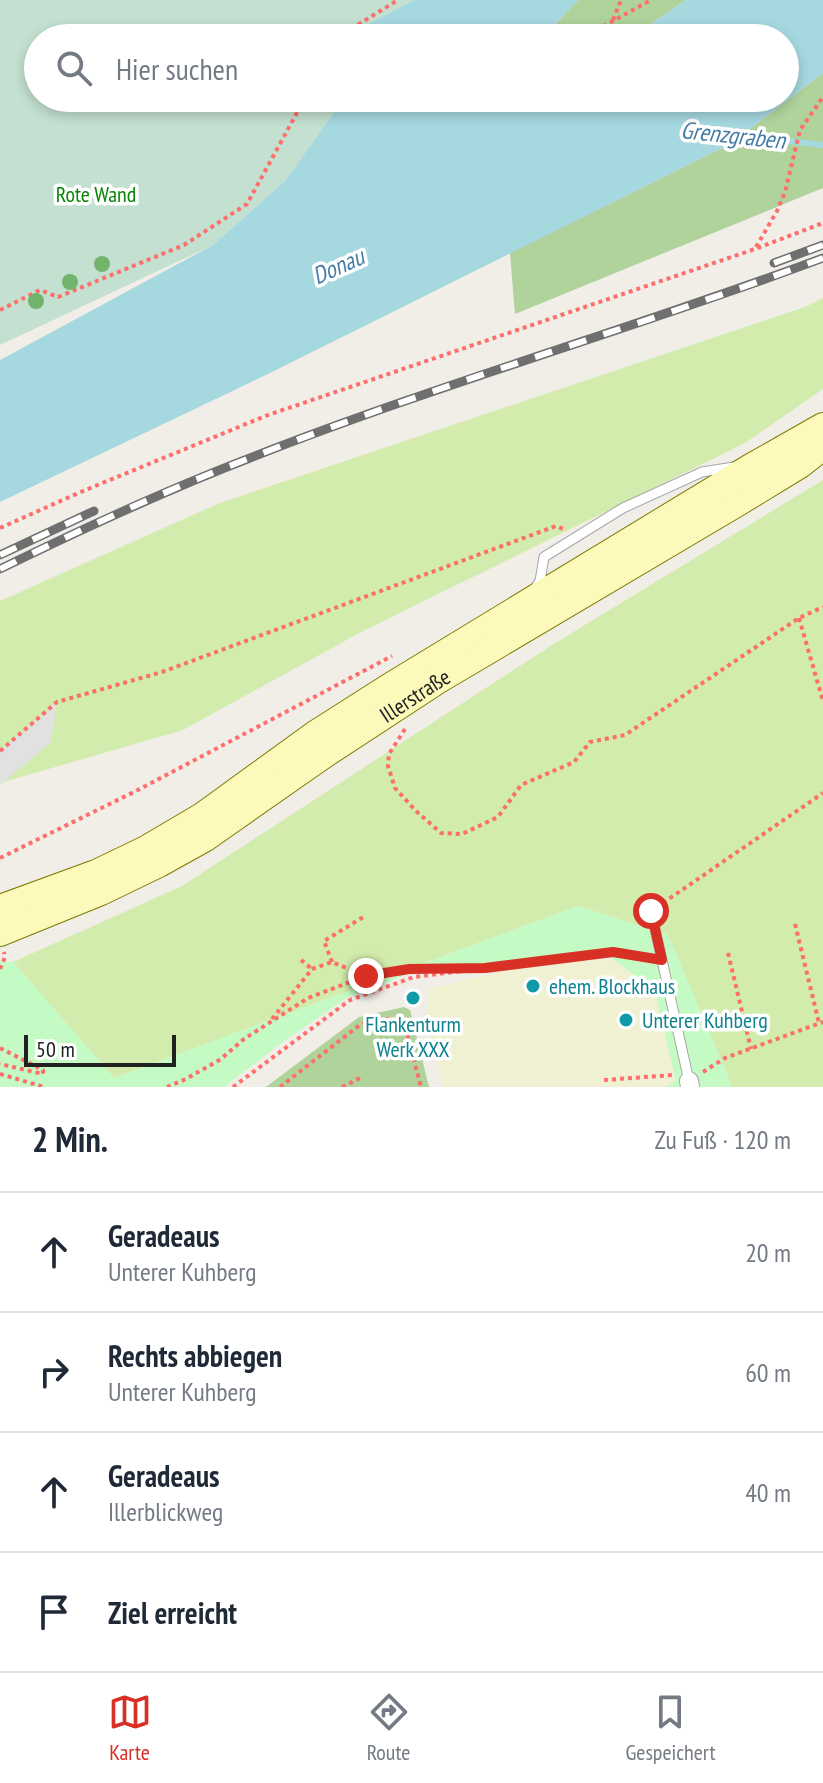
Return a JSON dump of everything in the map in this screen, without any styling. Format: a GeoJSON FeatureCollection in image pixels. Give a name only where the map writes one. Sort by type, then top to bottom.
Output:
{"type":"FeatureCollection","features":[{"type":"Feature","properties":{"kind":"main road","name":"Illerstraße"},"geometry":{"type":"LineString","coordinates":[[0,908],[96,873],[202,816],[315,734],[749,468],[823,426]]}},
{"type":"Feature","properties":{"kind":"main road","name":"Illerstraße"},"geometry":{"type":"LineString","coordinates":[[2,945],[204,839],[437,681],[736,504],[800,465],[823,447]]}},
{"type":"Feature","properties":{"kind":"lane"},"geometry":{"type":"LineString","coordinates":[[522,607],[540,581],[544,557],[623,508],[702,472],[749,468]]}},
{"type":"Feature","properties":{"kind":"lane"},"geometry":{"type":"LineString","coordinates":[[651,911],[690,1084]]}},
{"type":"Feature","properties":{"kind":"path"},"geometry":{"type":"LineString","coordinates":[[359,24],[398,0]]}},
{"type":"Feature","properties":{"kind":"path"},"geometry":{"type":"LineString","coordinates":[[612,22],[621,0]]}},
{"type":"Feature","properties":{"kind":"path"},"geometry":{"type":"LineString","coordinates":[[608,24],[651,0]]}},
{"type":"Feature","properties":{"kind":"path"},"geometry":{"type":"LineString","coordinates":[[755,249],[785,192],[800,130],[823,97]]}},
{"type":"Feature","properties":{"kind":"path"},"geometry":{"type":"LineString","coordinates":[[0,310],[40,290],[58,297],[184,245],[247,204],[297,112]]}},
{"type":"Feature","properties":{"kind":"path"},"geometry":{"type":"LineString","coordinates":[[0,528],[268,415],[823,223]]}},
{"type":"Feature","properties":{"kind":"path"},"geometry":{"type":"LineString","coordinates":[[0,751],[57,702],[162,672],[556,526],[581,534]]}},
{"type":"Feature","properties":{"kind":"path"},"geometry":{"type":"LineString","coordinates":[[403,725],[406,731],[389,754],[388,766],[395,788],[441,833],[462,834],[498,817],[521,785],[574,762],[590,742],[625,735],[799,618],[823,607]]}},
{"type":"Feature","properties":{"kind":"path"},"geometry":{"type":"LineString","coordinates":[[799,618],[823,701]]}},
{"type":"Feature","properties":{"kind":"path"},"geometry":{"type":"LineString","coordinates":[[651,911],[823,793]]}},
{"type":"Feature","properties":{"kind":"path"},"geometry":{"type":"LineString","coordinates":[[332,962],[324,941],[365,916]]}},
{"type":"Feature","properties":{"kind":"path"},"geometry":{"type":"LineString","coordinates":[[604,1080],[675,1075],[690,1084],[725,1058],[821,1022],[795,924]]}},
{"type":"Feature","properties":{"kind":"path"},"geometry":{"type":"LineString","coordinates":[[0,969],[2,945]]}},
{"type":"Feature","properties":{"kind":"path"},"geometry":{"type":"LineString","coordinates":[[233,1087],[350,1000],[414,977],[613,952],[662,960]]}},
{"type":"Feature","properties":{"kind":"path"},"geometry":{"type":"LineString","coordinates":[[728,953],[751,1049]]}},
{"type":"Feature","properties":{"kind":"path"},"geometry":{"type":"LineString","coordinates":[[301,960],[312,969]]}},
{"type":"Feature","properties":{"kind":"path"},"geometry":{"type":"LineString","coordinates":[[269,1023],[312,969],[332,962],[366,976]]}},
{"type":"Feature","properties":{"kind":"path"},"geometry":{"type":"LineString","coordinates":[[167,1087],[221,1059],[244,1039],[308,998],[366,976],[409,969],[485,968]]}},
{"type":"Feature","properties":{"kind":"path"},"geometry":{"type":"LineString","coordinates":[[280,1087],[361,1024],[393,1018],[400,1026],[405,1026],[421,1087]]}},
{"type":"Feature","properties":{"kind":"path"},"geometry":{"type":"LineString","coordinates":[[0,1048],[43,1070],[43,1074],[0,1064]]}},
{"type":"Feature","properties":{"kind":"path"},"geometry":{"type":"LineString","coordinates":[[0,1074],[44,1087]]}},
{"type":"Feature","properties":{"kind":"path"},"geometry":{"type":"LineString","coordinates":[[342,1087],[360,1078]]}},
{"type":"Feature","properties":{"kind":"green space","name":"Rote Wand"},"geometry":{"type":"Polygon","coordinates":[[[0,0],[414,0],[370,24],[24,24],[24,112],[334,112],[285,181],[213,245],[0,345],[0,0]]]}},
{"type":"Feature","properties":{"kind":"green space"},"geometry":{"type":"Polygon","coordinates":[[[578,0],[686,0],[651,24],[555,24],[578,0]]]}},
{"type":"Feature","properties":{"kind":"green space"},"geometry":{"type":"Polygon","coordinates":[[[823,73],[823,188],[515,314],[510,253],[730,144],[772,112],[799,112],[799,91],[823,73]]]}},
{"type":"Feature","properties":{"kind":"green space"},"geometry":{"type":"Polygon","coordinates":[[[823,298],[823,389],[745,443],[361,632],[183,730],[0,783],[0,601],[220,503],[805,307],[823,298]]]}},
{"type":"Feature","properties":{"kind":"green space"},"geometry":{"type":"Polygon","coordinates":[[[823,480],[823,1087],[731,1087],[668,935],[578,906],[114,1078],[13,962],[182,886],[552,645],[823,480]]]}},
{"type":"Feature","properties":{"kind":"green space"},"geometry":{"type":"Polygon","coordinates":[[[578,906],[668,935],[731,1087],[664,1087],[676,1081],[655,991],[604,952],[413,972],[348,997],[224,1087],[0,1087],[0,961],[13,962],[114,1078],[578,906]]]}},
{"type":"Feature","properties":{"kind":"green space"},"geometry":{"type":"Polygon","coordinates":[[[611,958],[655,991],[676,1081],[664,1087],[443,1087],[426,1016],[429,989],[509,969],[611,958]]]}},
{"type":"Feature","properties":{"kind":"green space"},"geometry":{"type":"Polygon","coordinates":[[[404,1007],[410,1010],[429,1087],[266,1087],[359,1017],[404,1007]]]}},
{"type":"Feature","properties":{"kind":"shaded area"},"geometry":{"type":"Polygon","coordinates":[[[57,702],[51,742],[0,785],[0,751],[57,702]]]}},
{"type":"Feature","properties":{"kind":"water"},"geometry":{"type":"Polygon","coordinates":[[[414,0],[578,0],[555,24],[370,23],[414,0]]]}},
{"type":"Feature","properties":{"kind":"water"},"geometry":{"type":"Polygon","coordinates":[[[686,0],[823,0],[823,73],[799,91],[799,24],[651,24],[686,0]]]}},
{"type":"Feature","properties":{"kind":"water","name":"Donau"},"geometry":{"type":"Polygon","coordinates":[[[334,112],[772,112],[730,144],[272,372],[0,502],[0,360],[213,245],[285,181],[334,112]]]}},
{"type":"Feature","properties":{"kind":"waterway","name":"Grenzgraben"},"geometry":{"type":"LineString","coordinates":[[735,135],[823,145]]}},
{"type":"Feature","properties":{"kind":"railway"},"geometry":{"type":"LineString","coordinates":[[774,263],[823,245]]}},
{"type":"Feature","properties":{"kind":"railway"},"geometry":{"type":"LineString","coordinates":[[0,569],[155,497],[321,431],[823,258]]}},
{"type":"Feature","properties":{"kind":"railway"},"geometry":{"type":"LineString","coordinates":[[0,555],[94,511]]}},
{"type":"Feature","properties":{"kind":"place","name":"ehem. Blockhaus"},"geometry":{"type":"Point","coordinates":[533,986]}},
{"type":"Feature","properties":{"kind":"place","name":"Flankenturm Werk XXX"},"geometry":{"type":"Point","coordinates":[413,998]}},
{"type":"Feature","properties":{"kind":"place","name":"Unterer Kuhberg"},"geometry":{"type":"Point","coordinates":[626,1020]}},
{"type":"Feature","properties":{"kind":"route"},"geometry":{"type":"LineString","coordinates":[[366,976],[409,969],[485,968],[613,952],[662,960],[651,911]]}}]}
